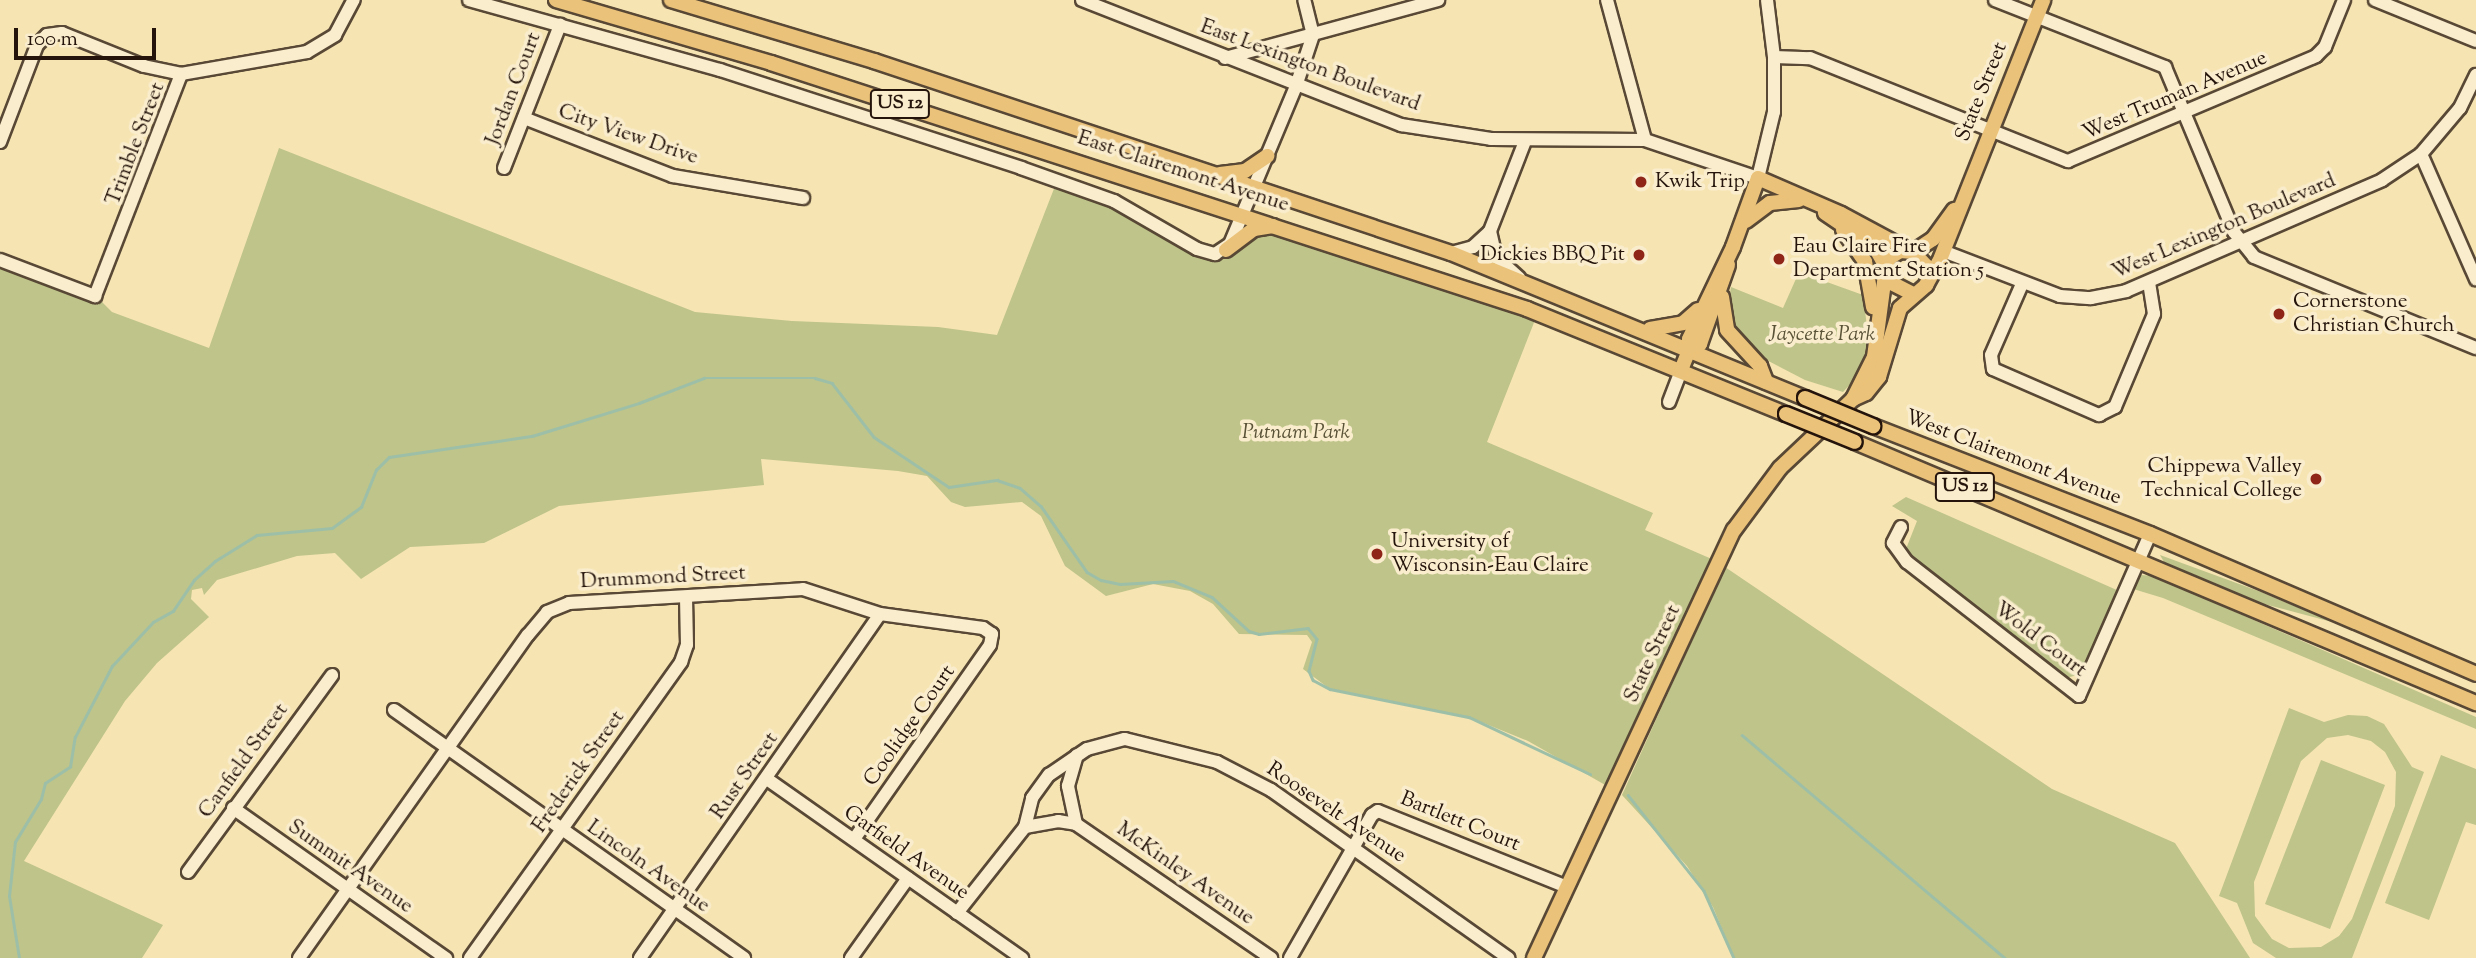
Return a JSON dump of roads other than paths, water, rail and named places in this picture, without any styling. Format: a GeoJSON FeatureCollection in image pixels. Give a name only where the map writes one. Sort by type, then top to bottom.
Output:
{"type":"FeatureCollection","features":[{"type":"Feature","properties":{"kind":"main road","name":"East Clairemont Avenue"},"geometry":{"type":"LineString","coordinates":[[556,0],[771,63],[1243,213],[1548,316],[1786,414]]}},
{"type":"Feature","properties":{"kind":"main road","name":"East Clairemont Avenue"},"geometry":{"type":"LineString","coordinates":[[671,0],[874,61],[1451,253],[1646,329],[1766,382]]}},
{"type":"Feature","properties":{"kind":"main road","name":"State Street"},"geometry":{"type":"LineString","coordinates":[[1928,280],[1943,251],[1961,200],[2043,0]]}},
{"type":"Feature","properties":{"kind":"main road"},"geometry":{"type":"LineString","coordinates":[[1216,175],[1245,171],[1267,156]]}},
{"type":"Feature","properties":{"kind":"main road"},"geometry":{"type":"LineString","coordinates":[[1681,370],[1701,307],[1741,228],[1758,178]]}},
{"type":"Feature","properties":{"kind":"main road","name":"East Lexington Boulevard"},"geometry":{"type":"LineString","coordinates":[[1758,178],[1910,251]]}},
{"type":"Feature","properties":{"kind":"main road","name":"East Lexington Boulevard"},"geometry":{"type":"LineString","coordinates":[[1741,228],[1770,203],[1790,199],[1812,203],[1874,247],[1885,270]]}},
{"type":"Feature","properties":{"kind":"main road","name":"State Street"},"geometry":{"type":"LineString","coordinates":[[1910,251],[1933,239],[1961,200]]}},
{"type":"Feature","properties":{"kind":"main road"},"geometry":{"type":"LineString","coordinates":[[1226,250],[1254,229],[1278,225]]}},
{"type":"Feature","properties":{"kind":"main road"},"geometry":{"type":"LineString","coordinates":[[1840,225],[1866,262],[1876,336]]}},
{"type":"Feature","properties":{"kind":"main road"},"geometry":{"type":"LineString","coordinates":[[1690,348],[1700,344],[1722,289],[1732,247]]}},
{"type":"Feature","properties":{"kind":"main road"},"geometry":{"type":"LineString","coordinates":[[1910,251],[1926,266],[1928,280],[1913,294],[1899,290],[1885,270],[1894,254],[1910,251]]}},
{"type":"Feature","properties":{"kind":"main road","name":"State Street"},"geometry":{"type":"LineString","coordinates":[[1853,399],[1870,367],[1885,270]]}},
{"type":"Feature","properties":{"kind":"main road"},"geometry":{"type":"LineString","coordinates":[[1722,289],[1727,330],[1760,366],[1766,382]]}},
{"type":"Feature","properties":{"kind":"main road","name":"State Street"},"geometry":{"type":"LineString","coordinates":[[1534,958],[1734,530],[1780,468],[1853,399],[1866,393],[1879,377],[1892,346],[1897,315],[1913,294]]}},
{"type":"Feature","properties":{"kind":"main road"},"geometry":{"type":"LineString","coordinates":[[1646,329],[1683,323],[1701,307]]}},
{"type":"Feature","properties":{"kind":"main road","name":"West Clairemont Avenue"},"geometry":{"type":"LineString","coordinates":[[1766,382],[2150,534],[2476,674]]}},
{"type":"Feature","properties":{"kind":"main road","name":"West Clairemont Avenue"},"geometry":{"type":"LineString","coordinates":[[1786,414],[2139,558],[2476,703]]}},
{"type":"Feature","properties":{"kind":"street","name":"Trimble Street"},"geometry":{"type":"LineString","coordinates":[[0,260],[96,296],[181,74],[307,51],[335,35],[355,0]]}},
{"type":"Feature","properties":{"kind":"street"},"geometry":{"type":"LineString","coordinates":[[469,0],[788,91],[1021,168],[1114,201],[1203,252],[1226,250],[1255,188],[1296,86],[1313,35],[1304,0]]}},
{"type":"Feature","properties":{"kind":"street","name":"East Lexington Boulevard"},"geometry":{"type":"LineString","coordinates":[[1082,0],[1096,3],[1296,86],[1425,131],[1525,141],[1645,140],[1758,178]]}},
{"type":"Feature","properties":{"kind":"street"},"geometry":{"type":"LineString","coordinates":[[1225,58],[1438,0]]}},
{"type":"Feature","properties":{"kind":"street"},"geometry":{"type":"LineString","coordinates":[[1607,0],[1645,140]]}},
{"type":"Feature","properties":{"kind":"street"},"geometry":{"type":"LineString","coordinates":[[1758,178],[1774,112],[1774,57],[1767,0]]}},
{"type":"Feature","properties":{"kind":"street"},"geometry":{"type":"LineString","coordinates":[[1995,0],[2165,67],[2240,242],[2254,257],[2476,348]]}},
{"type":"Feature","properties":{"kind":"street","name":"West Truman Avenue"},"geometry":{"type":"LineString","coordinates":[[1774,57],[1810,58],[2068,161],[2316,57],[2325,47],[2344,0]]}},
{"type":"Feature","properties":{"kind":"street"},"geometry":{"type":"LineString","coordinates":[[2375,0],[2476,41]]}},
{"type":"Feature","properties":{"kind":"street","name":"Jordan Court"},"geometry":{"type":"LineString","coordinates":[[505,168],[560,25]]}},
{"type":"Feature","properties":{"kind":"street"},"geometry":{"type":"LineString","coordinates":[[0,142],[37,45],[47,35],[62,33],[144,66],[181,74]]}},
{"type":"Feature","properties":{"kind":"street","name":"West Lexington Boulevard"},"geometry":{"type":"LineString","coordinates":[[1943,251],[2022,284],[2060,296],[2091,298],[2149,283],[2374,185],[2421,155],[2460,108],[2476,75]]}},
{"type":"Feature","properties":{"kind":"street","name":"City View Drive"},"geometry":{"type":"LineString","coordinates":[[524,118],[673,176],[803,198]]}},
{"type":"Feature","properties":{"kind":"street"},"geometry":{"type":"LineString","coordinates":[[1451,253],[1473,247],[1490,231],[1525,141]]}},
{"type":"Feature","properties":{"kind":"street"},"geometry":{"type":"LineString","coordinates":[[2421,155],[2476,279]]}},
{"type":"Feature","properties":{"kind":"street"},"geometry":{"type":"LineString","coordinates":[[1490,231],[1496,257],[1520,278]]}},
{"type":"Feature","properties":{"kind":"street"},"geometry":{"type":"LineString","coordinates":[[2022,284],[1991,355],[1993,369],[2099,415],[2115,407],[2154,314],[2149,283]]}},
{"type":"Feature","properties":{"kind":"street"},"geometry":{"type":"LineString","coordinates":[[1668,402],[1681,370]]}},
{"type":"Feature","properties":{"kind":"street","name":"Wold Court"},"geometry":{"type":"LineString","coordinates":[[1901,527],[1893,543],[1907,562],[2079,696],[2150,534]]}},
{"type":"Feature","properties":{"kind":"street","name":"Drummond Street"},"geometry":{"type":"LineString","coordinates":[[299,958],[547,612],[569,603],[803,589],[880,614],[984,628],[992,634]]}},
{"type":"Feature","properties":{"kind":"street","name":"Frederick Street"},"geometry":{"type":"LineString","coordinates":[[470,958],[681,662],[687,645],[686,597]]}},
{"type":"Feature","properties":{"kind":"street","name":"Rust Street"},"geometry":{"type":"LineString","coordinates":[[640,958],[880,614]]}},
{"type":"Feature","properties":{"kind":"street","name":"Coolidge Court"},"geometry":{"type":"LineString","coordinates":[[854,839],[990,645],[992,634]]}},
{"type":"Feature","properties":{"kind":"street","name":"Canfield Street"},"geometry":{"type":"LineString","coordinates":[[188,872],[332,675]]}},
{"type":"Feature","properties":{"kind":"street","name":"Lincoln Avenue"},"geometry":{"type":"LineString","coordinates":[[394,710],[744,958]]}},
{"type":"Feature","properties":{"kind":"street","name":"Roosevelt Avenue"},"geometry":{"type":"LineString","coordinates":[[957,913],[1025,827],[1032,798],[1043,782],[1077,755],[1105,741],[1125,739],[1217,762],[1271,790],[1508,958]]}},
{"type":"Feature","properties":{"kind":"street"},"geometry":{"type":"LineString","coordinates":[[1025,827],[1058,821],[1076,824],[1068,786],[1077,755]]}},
{"type":"Feature","properties":{"kind":"street","name":"Garfield Avenue"},"geometry":{"type":"LineString","coordinates":[[767,779],[1022,958]]}},
{"type":"Feature","properties":{"kind":"street","name":"Summit Avenue"},"geometry":{"type":"LineString","coordinates":[[233,808],[446,958]]}},
{"type":"Feature","properties":{"kind":"street","name":"Bartlett Court"},"geometry":{"type":"LineString","coordinates":[[1290,958],[1372,814],[1386,811],[1567,887]]}},
{"type":"Feature","properties":{"kind":"street","name":"McKinley Avenue"},"geometry":{"type":"LineString","coordinates":[[1076,824],[1271,958]]}},
{"type":"Feature","properties":{"kind":"street"},"geometry":{"type":"LineString","coordinates":[[851,958],[908,878]]}},
{"type":"Feature","properties":{"kind":"waterway"},"geometry":{"type":"LineString","coordinates":[[19,958],[9,896],[15,842],[41,799],[45,783],[70,767],[75,737],[112,666],[153,622],[173,611],[194,580],[215,561],[257,535],[332,528],[361,507],[376,470],[389,457],[532,436],[639,403],[704,378],[815,378],[832,383],[874,437],[949,487],[997,480],[1020,488],[1041,506],[1087,572],[1101,580],[1120,584],[1173,581],[1212,597],[1249,631],[1259,634],[1308,628],[1317,639],[1309,671],[1313,680],[1330,689],[1469,717],[1590,774]]}},
{"type":"Feature","properties":{"kind":"waterway"},"geometry":{"type":"LineString","coordinates":[[1742,735],[2005,958]]}},
{"type":"Feature","properties":{"kind":"waterway"},"geometry":{"type":"LineString","coordinates":[[1628,795],[1704,891],[1734,958]]}},
{"type":"Feature","properties":{"kind":"place","name":"Kwik Trip"},"geometry":{"type":"Point","coordinates":[1641,182]}},
{"type":"Feature","properties":{"kind":"place","name":"Dickies BBQ Pit"},"geometry":{"type":"Point","coordinates":[1639,255]}},
{"type":"Feature","properties":{"kind":"place","name":"Eau Claire Fire Department Station 5"},"geometry":{"type":"Point","coordinates":[1779,259]}},
{"type":"Feature","properties":{"kind":"place","name":"Cornerstone Christian Church"},"geometry":{"type":"Point","coordinates":[2279,314]}},
{"type":"Feature","properties":{"kind":"place","name":"Chippewa Valley Technical College"},"geometry":{"type":"Point","coordinates":[2316,479]}},
{"type":"Feature","properties":{"kind":"place","name":"University of Wisconsin-Eau Claire"},"geometry":{"type":"Point","coordinates":[1377,554]}},
{"type":"Feature","properties":{"kind":"park label","name":"Jaycette Park"},"geometry":{"type":"Point","coordinates":[1822,335]}},
{"type":"Feature","properties":{"kind":"park label","name":"Putnam Park"},"geometry":{"type":"Point","coordinates":[1296,433]}}]}
